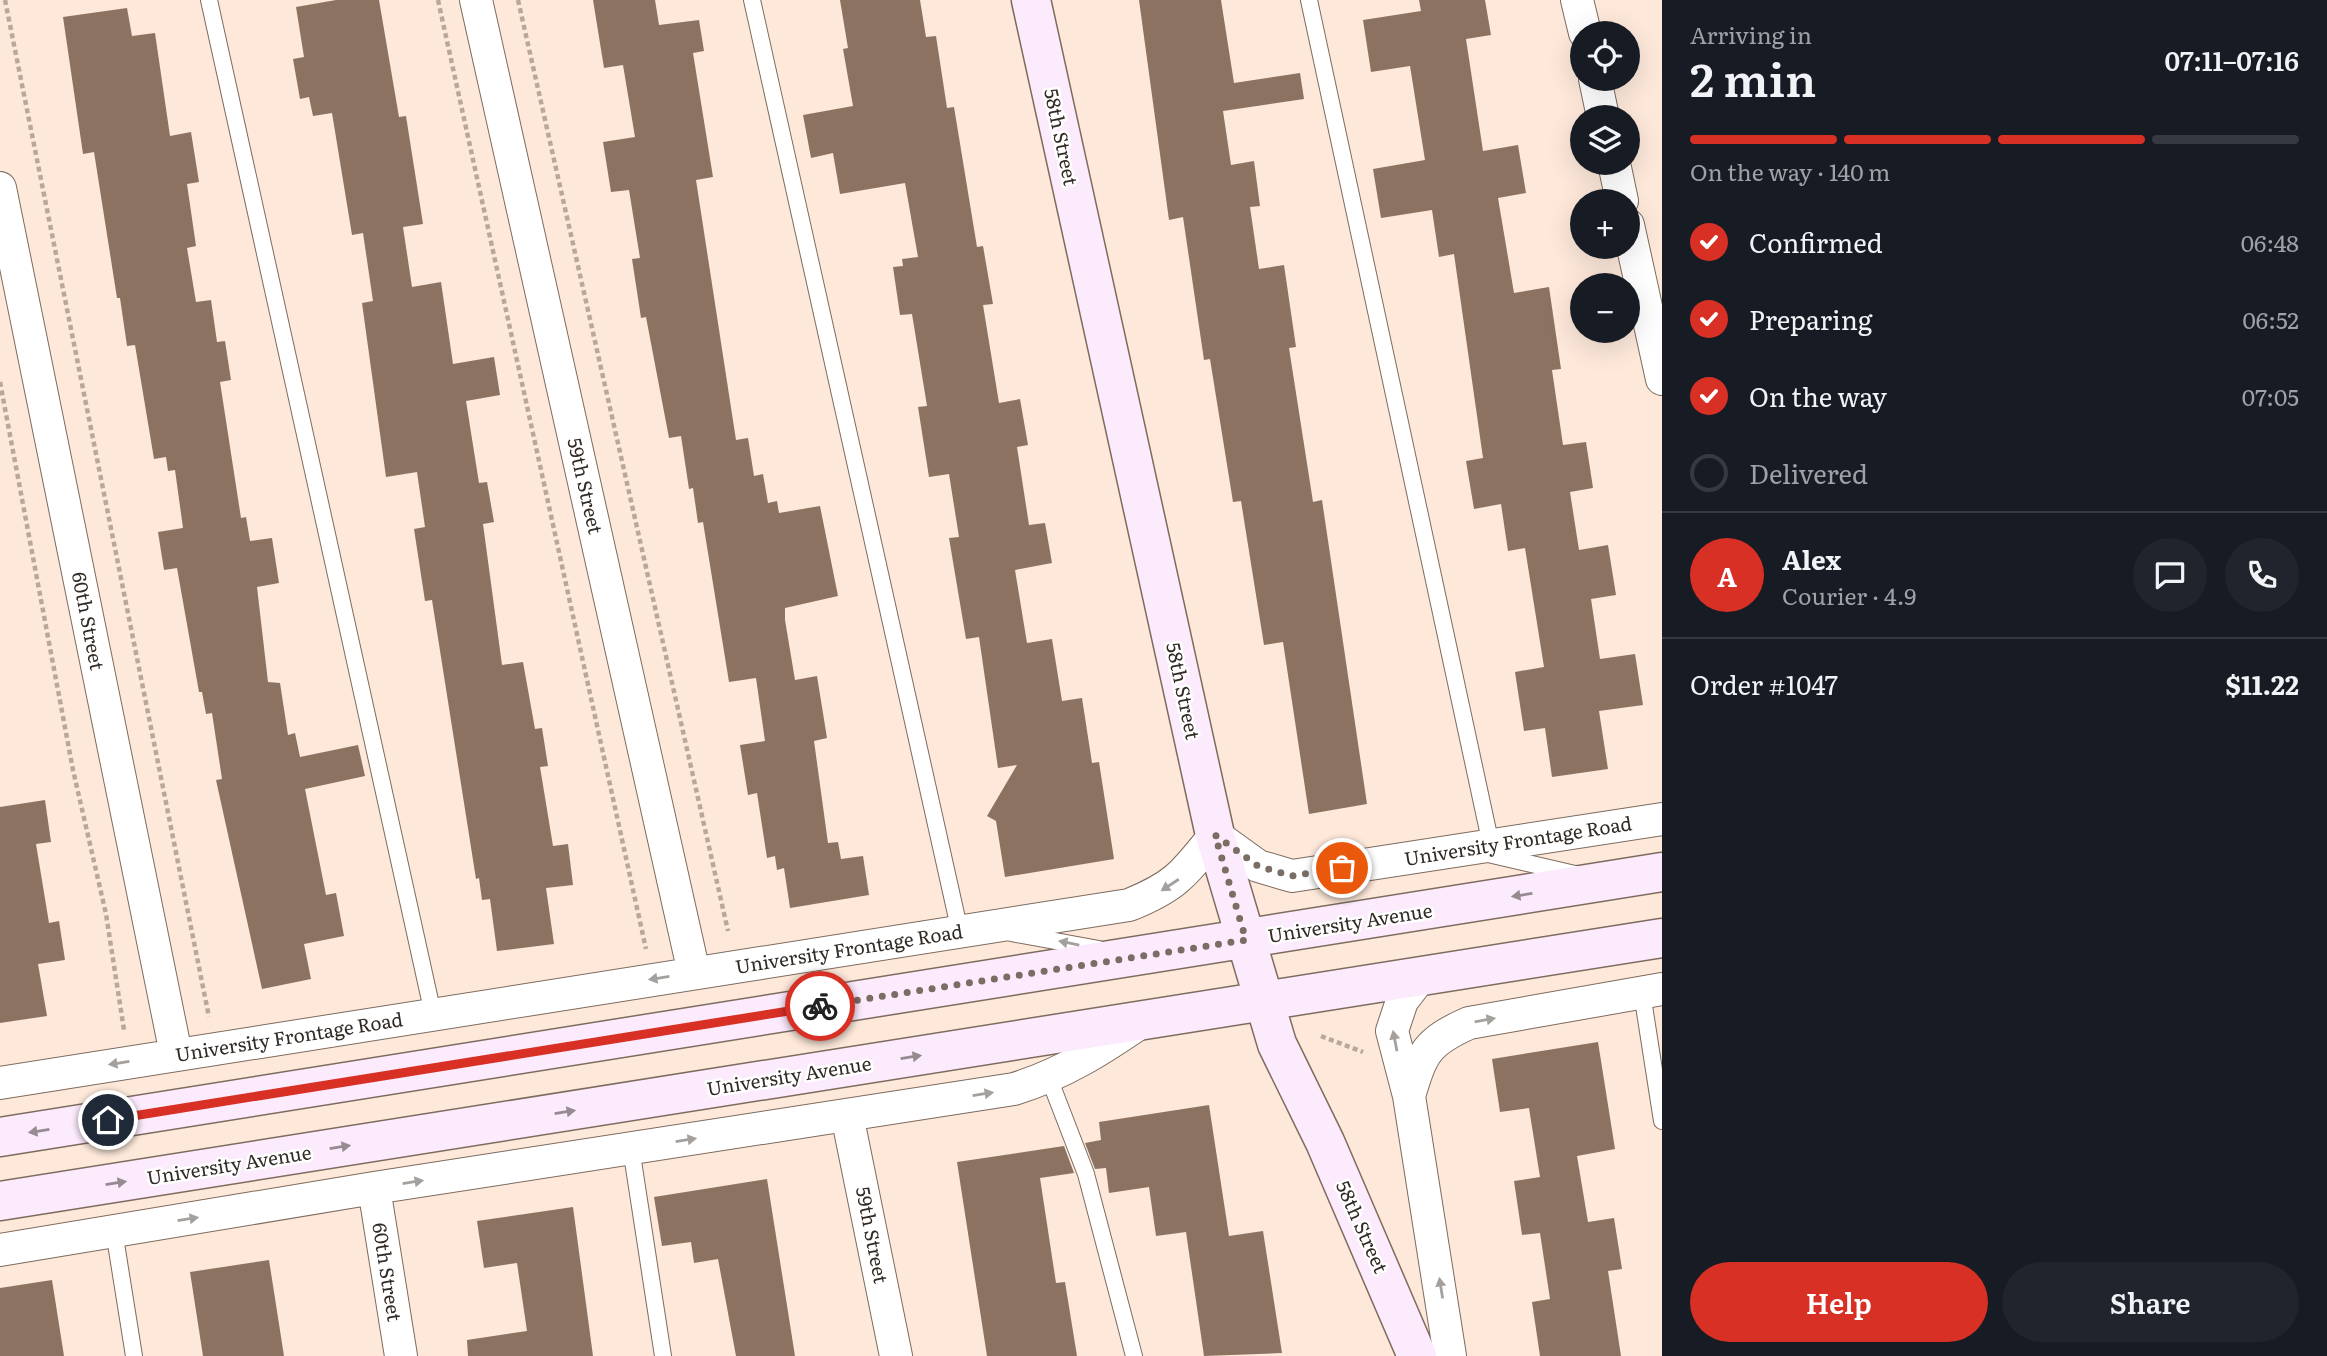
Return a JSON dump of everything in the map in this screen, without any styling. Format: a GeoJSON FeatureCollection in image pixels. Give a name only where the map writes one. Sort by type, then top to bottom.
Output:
{"type":"FeatureCollection","features":[{"type":"Feature","properties":{"kind":"main road","name":"58th Street"},"geometry":{"type":"LineString","coordinates":[[1031,0],[1215,835],[1277,1044],[1325,1142],[1417,1356]]}},
{"type":"Feature","properties":{"kind":"main road","name":"University Avenue"},"geometry":{"type":"LineString","coordinates":[[0,1137],[1662,872]]}},
{"type":"Feature","properties":{"kind":"main road","name":"University Avenue"},"geometry":{"type":"LineString","coordinates":[[0,1201],[1662,938]]}},
{"type":"Feature","properties":{"kind":"street","name":"59th Street"},"geometry":{"type":"LineString","coordinates":[[476,0],[694,973]]}},
{"type":"Feature","properties":{"kind":"street"},"geometry":{"type":"LineString","coordinates":[[1577,0],[1582,21]]}},
{"type":"Feature","properties":{"kind":"street","name":"60th Street"},"geometry":{"type":"LineString","coordinates":[[0,188],[176,1054]]}},
{"type":"Feature","properties":{"kind":"street"},"geometry":{"type":"LineString","coordinates":[[1636,259],[1662,379]]}},
{"type":"Feature","properties":{"kind":"street","name":"University Frontage Road"},"geometry":{"type":"LineString","coordinates":[[0,1083],[1129,905],[1156,894],[1183,876],[1215,835],[1258,866],[1292,876],[1662,819]]}},
{"type":"Feature","properties":{"kind":"street"},"geometry":{"type":"LineString","coordinates":[[1422,975],[1402,1002],[1392,1031],[1409,1096],[1450,1356]]}},
{"type":"Feature","properties":{"kind":"street"},"geometry":{"type":"LineString","coordinates":[[1409,1096],[1420,1057],[1444,1034],[1469,1023],[1652,991]]}},
{"type":"Feature","properties":{"kind":"street"},"geometry":{"type":"LineString","coordinates":[[0,1250],[374,1188],[1014,1089],[1049,1079],[1089,1058],[1144,1020]]}},
{"type":"Feature","properties":{"kind":"street","name":"59th Street"},"geometry":{"type":"LineString","coordinates":[[847,1115],[896,1356]]}},
{"type":"Feature","properties":{"kind":"street","name":"60th Street"},"geometry":{"type":"LineString","coordinates":[[374,1188],[401,1356]]}},
{"type":"Feature","properties":{"kind":"lane"},"geometry":{"type":"LineString","coordinates":[[209,0],[433,1014]]}},
{"type":"Feature","properties":{"kind":"lane"},"geometry":{"type":"LineString","coordinates":[[752,0],[974,930],[1136,956]]}},
{"type":"Feature","properties":{"kind":"lane"},"geometry":{"type":"LineString","coordinates":[[1309,0],[1480,847],[1605,881]]}},
{"type":"Feature","properties":{"kind":"lane"},"geometry":{"type":"LineString","coordinates":[[1623,944],[1662,950]]}},
{"type":"Feature","properties":{"kind":"lane"},"geometry":{"type":"LineString","coordinates":[[1652,991],[1662,1121]]}},
{"type":"Feature","properties":{"kind":"lane"},"geometry":{"type":"LineString","coordinates":[[1049,1079],[1086,1174],[1134,1356]]}},
{"type":"Feature","properties":{"kind":"lane"},"geometry":{"type":"LineString","coordinates":[[631,1148],[663,1356]]}},
{"type":"Feature","properties":{"kind":"lane"},"geometry":{"type":"LineString","coordinates":[[114,1231],[134,1356]]}},
{"type":"Feature","properties":{"kind":"path"},"geometry":{"type":"LineString","coordinates":[[5,0],[209,1017]]}},
{"type":"Feature","properties":{"kind":"path"},"geometry":{"type":"LineString","coordinates":[[438,0],[646,949]]}},
{"type":"Feature","properties":{"kind":"path"},"geometry":{"type":"LineString","coordinates":[[518,0],[728,931]]}},
{"type":"Feature","properties":{"kind":"path"},"geometry":{"type":"LineString","coordinates":[[0,382],[73,770],[106,914],[124,1033]]}},
{"type":"Feature","properties":{"kind":"path"},"geometry":{"type":"LineString","coordinates":[[1321,1036],[1369,1055]]}},
{"type":"Feature","properties":{"kind":"building"},"geometry":{"type":"Polygon","coordinates":[[[336,0],[379,0],[399,117],[406,116],[423,224],[403,227],[412,287],[441,282],[453,364],[494,357],[500,395],[466,401],[479,483],[487,482],[494,522],[483,524],[502,665],[523,662],[535,729],[542,728],[548,766],[540,767],[553,846],[568,844],[573,885],[546,888],[554,944],[497,951],[490,899],[482,900],[479,878],[476,879],[432,600],[425,601],[414,529],[425,527],[417,472],[386,477],[362,303],[373,301],[363,233],[352,235],[332,113],[313,116],[309,97],[300,99],[293,59],[304,57],[296,7],[336,0]]]}},
{"type":"Feature","properties":{"kind":"building"},"geometry":{"type":"Polygon","coordinates":[[[593,0],[655,0],[659,25],[699,20],[704,51],[693,53],[713,177],[696,180],[736,440],[748,438],[754,476],[763,474],[768,503],[777,501],[779,513],[820,506],[838,596],[785,608],[785,620],[795,680],[817,676],[827,738],[814,741],[828,843],[838,842],[841,859],[863,856],[869,895],[790,908],[784,868],[777,870],[775,856],[767,858],[757,793],[748,795],[740,745],[765,741],[756,678],[729,682],[703,522],[698,523],[693,488],[689,489],[681,436],[669,438],[646,317],[641,318],[632,259],[640,258],[629,190],[611,192],[603,142],[635,137],[623,65],[604,68],[593,0]]]}},
{"type":"Feature","properties":{"kind":"building"},"geometry":{"type":"Polygon","coordinates":[[[840,0],[920,0],[926,37],[936,36],[947,108],[954,107],[977,247],[983,246],[993,304],[983,305],[999,403],[1020,399],[1028,445],[1017,447],[1029,525],[1045,523],[1052,563],[1015,570],[1027,643],[1052,639],[1062,701],[1082,698],[1092,763],[1099,762],[1114,859],[1005,877],[996,821],[987,816],[1017,765],[998,768],[979,637],[966,639],[949,538],[959,537],[949,474],[929,477],[918,407],[927,406],[912,314],[900,315],[893,267],[903,266],[902,259],[918,257],[905,183],[840,194],[833,153],[811,158],[803,115],[853,106],[843,49],[848,48],[840,0]]]}},
{"type":"Feature","properties":{"kind":"building"},"geometry":{"type":"Polygon","coordinates":[[[1139,0],[1221,0],[1234,83],[1300,73],[1304,99],[1223,111],[1231,165],[1254,161],[1260,206],[1250,207],[1259,269],[1284,265],[1296,347],[1289,348],[1313,502],[1322,500],[1367,804],[1309,814],[1283,642],[1264,645],[1241,501],[1233,502],[1210,359],[1204,360],[1183,217],[1169,220],[1139,0]]]}},
{"type":"Feature","properties":{"kind":"building"},"geometry":{"type":"Polygon","coordinates":[[[1419,0],[1485,0],[1491,35],[1466,39],[1483,151],[1518,145],[1526,193],[1498,198],[1514,293],[1549,287],[1561,369],[1552,370],[1563,445],[1586,442],[1593,488],[1570,492],[1579,550],[1608,545],[1616,595],[1591,599],[1600,659],[1635,654],[1643,705],[1599,711],[1608,769],[1552,777],[1545,728],[1524,731],[1515,672],[1544,667],[1525,548],[1508,551],[1501,504],[1474,509],[1466,461],[1483,458],[1454,254],[1439,257],[1432,210],[1381,218],[1373,169],[1425,160],[1410,66],[1371,72],[1363,20],[1421,11],[1419,0]]]}},
{"type":"Feature","properties":{"kind":"building"},"geometry":{"type":"Polygon","coordinates":[[[127,8],[132,36],[155,33],[170,136],[191,132],[199,182],[187,184],[196,246],[187,248],[196,302],[211,300],[217,342],[225,341],[231,380],[220,382],[241,518],[246,517],[250,541],[272,538],[279,583],[257,587],[268,682],[280,683],[288,735],[295,733],[300,757],[358,745],[365,776],[305,789],[326,895],[336,893],[344,936],[304,944],[311,979],[262,989],[216,780],[222,779],[212,713],[206,714],[202,692],[199,692],[177,568],[164,570],[158,532],[183,528],[175,470],[168,471],[166,457],[154,459],[135,345],[127,346],[120,298],[117,298],[94,152],[83,154],[63,17],[127,8]]]}},
{"type":"Feature","properties":{"kind":"building"},"geometry":{"type":"Polygon","coordinates":[[[45,800],[51,842],[36,844],[49,923],[59,921],[65,960],[38,964],[47,1016],[0,1023],[0,807],[45,800]]]}},
{"type":"Feature","properties":{"kind":"building"},"geometry":{"type":"Polygon","coordinates":[[[1598,1042],[1615,1149],[1577,1156],[1588,1222],[1614,1218],[1622,1269],[1608,1271],[1621,1356],[1540,1356],[1532,1302],[1550,1299],[1540,1233],[1522,1235],[1514,1181],[1540,1177],[1529,1108],[1500,1112],[1492,1059],[1598,1042]]]}},
{"type":"Feature","properties":{"kind":"building"},"geometry":{"type":"Polygon","coordinates":[[[1209,1105],[1229,1236],[1263,1231],[1282,1353],[1204,1356],[1186,1232],[1156,1236],[1149,1187],[1109,1193],[1106,1168],[1095,1169],[1085,1143],[1101,1140],[1099,1122],[1209,1105]]]}},
{"type":"Feature","properties":{"kind":"building"},"geometry":{"type":"Polygon","coordinates":[[[1064,1146],[1074,1173],[1040,1178],[1056,1283],[1065,1282],[1077,1356],[987,1356],[957,1162],[1064,1146]]]}},
{"type":"Feature","properties":{"kind":"building"},"geometry":{"type":"Polygon","coordinates":[[[767,1179],[795,1356],[736,1356],[718,1259],[694,1263],[691,1242],[662,1246],[654,1197],[767,1179]]]}},
{"type":"Feature","properties":{"kind":"building"},"geometry":{"type":"Polygon","coordinates":[[[573,1207],[593,1356],[468,1356],[467,1340],[527,1331],[517,1263],[484,1268],[477,1221],[573,1207]]]}},
{"type":"Feature","properties":{"kind":"building"},"geometry":{"type":"Polygon","coordinates":[[[269,1260],[284,1356],[203,1356],[190,1272],[269,1260]]]}},
{"type":"Feature","properties":{"kind":"building"},"geometry":{"type":"Polygon","coordinates":[[[52,1280],[64,1356],[0,1356],[0,1288],[52,1280]]]}},
{"type":"Feature","properties":{"kind":"way so far"},"geometry":{"type":"LineString","coordinates":[[820,1006],[1246,940],[1215,835],[1258,866],[1292,876],[1342,868]]}},
{"type":"Feature","properties":{"kind":"route"},"geometry":{"type":"LineString","coordinates":[[108,1120],[820,1006]]}}]}
